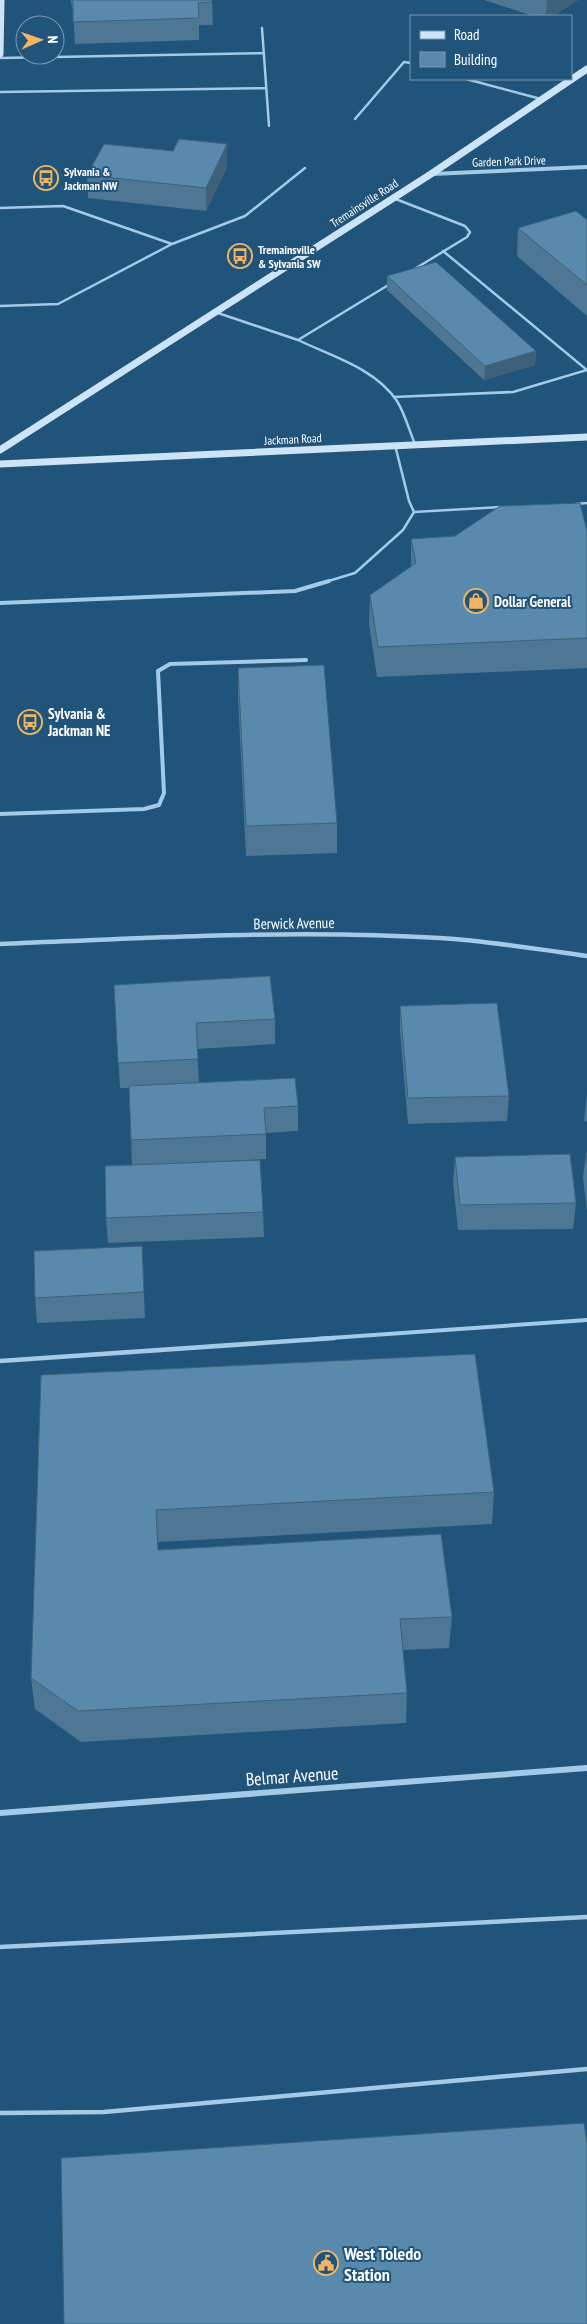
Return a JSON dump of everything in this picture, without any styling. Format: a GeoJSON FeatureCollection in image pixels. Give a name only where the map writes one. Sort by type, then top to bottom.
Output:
{"type":"FeatureCollection","features":[{"type":"Feature","properties":{"kind":"street"},"geometry":{"type":"LineString","coordinates":[[0,56],[1,0]]}},
{"type":"Feature","properties":{"kind":"street","name":"Tremainsville Road"},"geometry":{"type":"LineString","coordinates":[[572,79],[587,69]]}},
{"type":"Feature","properties":{"kind":"street","name":"Tremainsville Road"},"geometry":{"type":"LineString","coordinates":[[0,450],[431,174],[570,80]]}},
{"type":"Feature","properties":{"kind":"street","name":"Garden Park Drive"},"geometry":{"type":"LineString","coordinates":[[431,174],[587,167]]}},
{"type":"Feature","properties":{"kind":"street","name":"Jackman Road"},"geometry":{"type":"LineString","coordinates":[[0,464],[587,436]]}},
{"type":"Feature","properties":{"kind":"street","name":"Berwick Avenue"},"geometry":{"type":"LineString","coordinates":[[0,944],[324,934],[448,939],[546,948],[587,956]]}},
{"type":"Feature","properties":{"kind":"street","name":"Belmar Avenue"},"geometry":{"type":"LineString","coordinates":[[0,1813],[587,1768]]}},
{"type":"Feature","properties":{"kind":"lane"},"geometry":{"type":"LineString","coordinates":[[262,28],[269,126]]}},
{"type":"Feature","properties":{"kind":"lane"},"geometry":{"type":"LineString","coordinates":[[0,56],[264,53]]}},
{"type":"Feature","properties":{"kind":"lane"},"geometry":{"type":"LineString","coordinates":[[355,119],[404,62],[410,63]]}},
{"type":"Feature","properties":{"kind":"lane"},"geometry":{"type":"LineString","coordinates":[[470,80],[541,99]]}},
{"type":"Feature","properties":{"kind":"lane"},"geometry":{"type":"LineString","coordinates":[[0,92],[266,88]]}},
{"type":"Feature","properties":{"kind":"lane"},"geometry":{"type":"LineString","coordinates":[[0,306],[58,304],[172,244],[245,216],[305,168]]}},
{"type":"Feature","properties":{"kind":"lane"},"geometry":{"type":"LineString","coordinates":[[393,198],[465,226],[470,232],[467,237],[411,271]]}},
{"type":"Feature","properties":{"kind":"lane"},"geometry":{"type":"LineString","coordinates":[[0,208],[63,206],[172,244]]}},
{"type":"Feature","properties":{"kind":"lane"},"geometry":{"type":"LineString","coordinates":[[444,252],[587,370]]}},
{"type":"Feature","properties":{"kind":"lane"},"geometry":{"type":"LineString","coordinates":[[298,340],[395,281]]}},
{"type":"Feature","properties":{"kind":"lane"},"geometry":{"type":"LineString","coordinates":[[215,312],[298,340],[371,376],[389,390],[394,397],[415,444]]}},
{"type":"Feature","properties":{"kind":"lane"},"geometry":{"type":"LineString","coordinates":[[394,397],[513,392],[587,370]]}},
{"type":"Feature","properties":{"kind":"lane"},"geometry":{"type":"LineString","coordinates":[[395,446],[409,501],[414,512]]}},
{"type":"Feature","properties":{"kind":"lane"},"geometry":{"type":"LineString","coordinates":[[568,504],[587,503]]}},
{"type":"Feature","properties":{"kind":"lane"},"geometry":{"type":"LineString","coordinates":[[414,512],[502,507]]}},
{"type":"Feature","properties":{"kind":"lane"},"geometry":{"type":"LineString","coordinates":[[0,603],[295,591],[355,573],[402,530],[414,512]]}},
{"type":"Feature","properties":{"kind":"lane"},"geometry":{"type":"LineString","coordinates":[[0,814],[144,809],[159,805],[164,793],[158,671],[170,664],[306,660]]}},
{"type":"Feature","properties":{"kind":"lane"},"geometry":{"type":"LineString","coordinates":[[0,1361],[587,1320]]}},
{"type":"Feature","properties":{"kind":"lane"},"geometry":{"type":"LineString","coordinates":[[0,1947],[587,1918]]}},
{"type":"Feature","properties":{"kind":"lane"},"geometry":{"type":"LineString","coordinates":[[0,2113],[104,2112],[587,2069]]}},
{"type":"Feature","properties":{"kind":"building"},"geometry":{"type":"Polygon","coordinates":[[[73,0],[212,0],[212,2],[198,3],[199,18],[73,22],[73,0]]]}},
{"type":"Feature","properties":{"kind":"building"},"geometry":{"type":"Polygon","coordinates":[[[179,139],[227,144],[206,188],[87,175],[104,144],[173,151],[179,139]]]}},
{"type":"Feature","properties":{"kind":"building"},"geometry":{"type":"Polygon","coordinates":[[[576,211],[587,220],[587,285],[518,228],[576,211]]]}},
{"type":"Feature","properties":{"kind":"building"},"geometry":{"type":"Polygon","coordinates":[[[436,262],[536,351],[485,366],[387,276],[436,262]]]}},
{"type":"Feature","properties":{"kind":"building"},"geometry":{"type":"Polygon","coordinates":[[[580,503],[587,531],[587,638],[378,647],[370,595],[416,563],[411,539],[455,536],[500,506],[580,503]]]}},
{"type":"Feature","properties":{"kind":"building"},"geometry":{"type":"Polygon","coordinates":[[[324,665],[337,823],[246,826],[238,668],[324,665]]]}},
{"type":"Feature","properties":{"kind":"building"},"geometry":{"type":"Polygon","coordinates":[[[270,976],[275,1019],[196,1023],[198,1059],[118,1063],[114,985],[270,976]]]}},
{"type":"Feature","properties":{"kind":"building"},"geometry":{"type":"Polygon","coordinates":[[[497,1003],[509,1096],[408,1098],[400,1006],[497,1003]]]}},
{"type":"Feature","properties":{"kind":"building"},"geometry":{"type":"Polygon","coordinates":[[[295,1078],[298,1106],[264,1108],[266,1134],[131,1140],[129,1086],[295,1078]]]}},
{"type":"Feature","properties":{"kind":"building"},"geometry":{"type":"Polygon","coordinates":[[[570,1154],[576,1203],[460,1205],[455,1157],[570,1154]]]}},
{"type":"Feature","properties":{"kind":"building"},"geometry":{"type":"Polygon","coordinates":[[[260,1160],[263,1212],[106,1218],[105,1166],[260,1160]]]}},
{"type":"Feature","properties":{"kind":"building"},"geometry":{"type":"Polygon","coordinates":[[[142,1246],[144,1292],[35,1298],[34,1251],[142,1246]]]}},
{"type":"Feature","properties":{"kind":"building"},"geometry":{"type":"Polygon","coordinates":[[[475,1354],[494,1492],[156,1510],[158,1550],[441,1534],[452,1617],[400,1619],[407,1693],[78,1711],[31,1678],[41,1375],[475,1354]]]}},
{"type":"Feature","properties":{"kind":"building","name":"West Toledo Station"},"geometry":{"type":"Polygon","coordinates":[[[584,2123],[587,2143],[587,2324],[64,2324],[61,2158],[584,2123]]]}},
{"type":"Feature","properties":{"kind":"place","name":"Sylvania & Jackman NW"},"geometry":{"type":"Point","coordinates":[46,178]}},
{"type":"Feature","properties":{"kind":"place","name":"Tremainsville & Sylvania SW"},"geometry":{"type":"Point","coordinates":[240,256]}},
{"type":"Feature","properties":{"kind":"place","name":"Dollar General"},"geometry":{"type":"Point","coordinates":[476,601]}},
{"type":"Feature","properties":{"kind":"place","name":"Sylvania & Jackman NE"},"geometry":{"type":"Point","coordinates":[30,722]}},
{"type":"Feature","properties":{"kind":"place","name":"West Toledo Station"},"geometry":{"type":"Point","coordinates":[326,2263]}}]}
